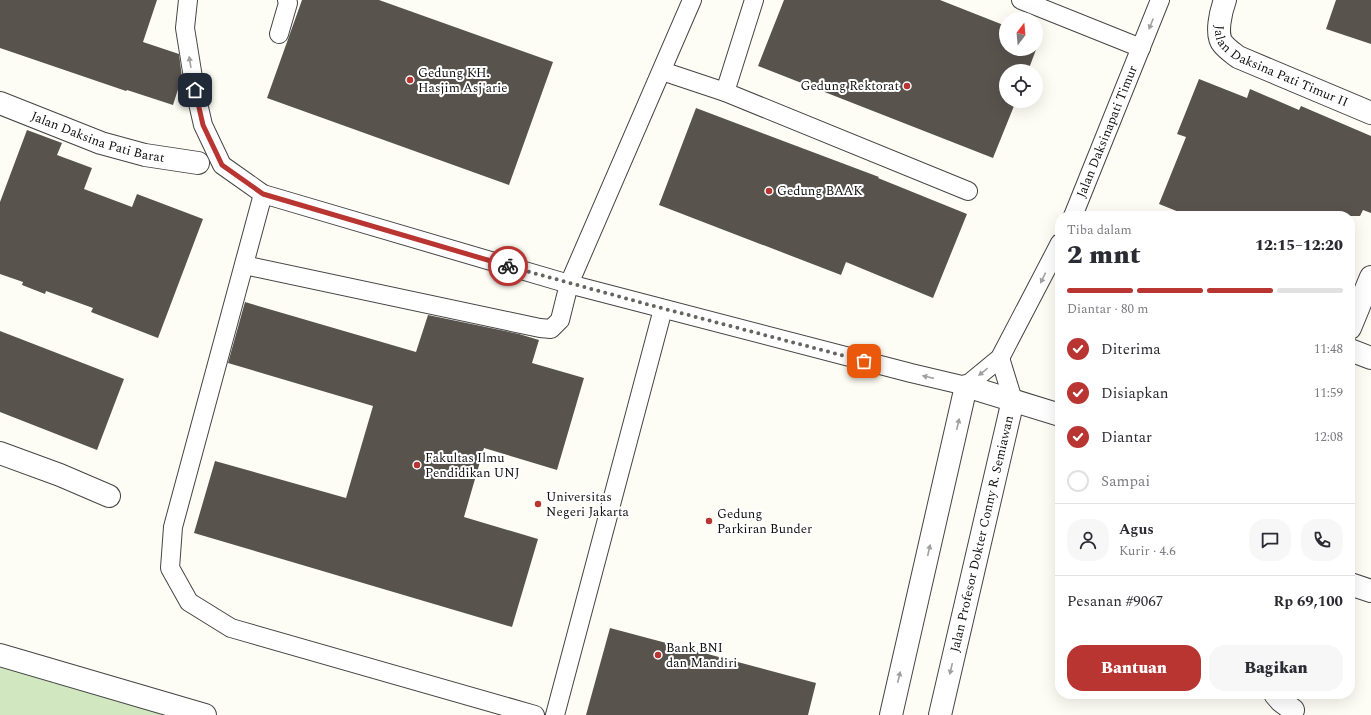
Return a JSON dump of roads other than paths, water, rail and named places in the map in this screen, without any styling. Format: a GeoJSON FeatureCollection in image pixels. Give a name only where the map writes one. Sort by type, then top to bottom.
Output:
{"type":"FeatureCollection","features":[{"type":"Feature","properties":{"kind":"street","name":"Jalan Daksina Pati Timur II"},"geometry":{"type":"LineString","coordinates":[[1225,0],[1221,11],[1219,33],[1222,44],[1238,57],[1371,113]]}},
{"type":"Feature","properties":{"kind":"street","name":"Jalan Daksina Pati Barat"},"geometry":{"type":"LineString","coordinates":[[0,103],[101,143],[145,155],[198,164]]}},
{"type":"Feature","properties":{"kind":"street"},"geometry":{"type":"LineString","coordinates":[[1355,312],[1371,277]]}},
{"type":"Feature","properties":{"kind":"street"},"geometry":{"type":"LineString","coordinates":[[1355,352],[1371,358]]}},
{"type":"Feature","properties":{"kind":"street"},"geometry":{"type":"LineString","coordinates":[[891,715],[966,386]]}},
{"type":"Feature","properties":{"kind":"street","name":"Jalan Profesor Dokter Conny R. Semiawan"},"geometry":{"type":"LineString","coordinates":[[940,715],[1013,400],[966,386]]}},
{"type":"Feature","properties":{"kind":"street"},"geometry":{"type":"LineString","coordinates":[[1013,400],[1055,413]]}},
{"type":"Feature","properties":{"kind":"street"},"geometry":{"type":"LineString","coordinates":[[0,453],[60,475],[109,496]]}},
{"type":"Feature","properties":{"kind":"street"},"geometry":{"type":"LineString","coordinates":[[1355,586],[1371,591]]}},
{"type":"Feature","properties":{"kind":"street"},"geometry":{"type":"LineString","coordinates":[[0,655],[205,715]]}},
{"type":"Feature","properties":{"kind":"street"},"geometry":{"type":"LineString","coordinates":[[1279,699],[1293,710]]}},
{"type":"Feature","properties":{"kind":"lane","name":"Jalan Profesor Dokter Conny R. Semiawan"},"geometry":{"type":"LineString","coordinates":[[188,0],[185,28],[195,90],[203,125],[222,165],[263,194],[569,284],[966,386]]}},
{"type":"Feature","properties":{"kind":"lane"},"geometry":{"type":"LineString","coordinates":[[279,34],[288,3],[287,0]]}},
{"type":"Feature","properties":{"kind":"lane"},"geometry":{"type":"LineString","coordinates":[[244,265],[551,330],[560,320],[569,284],[692,0]]}},
{"type":"Feature","properties":{"kind":"lane"},"geometry":{"type":"LineString","coordinates":[[725,92],[754,0]]}},
{"type":"Feature","properties":{"kind":"lane"},"geometry":{"type":"LineString","coordinates":[[1021,0],[1141,48]]}},
{"type":"Feature","properties":{"kind":"lane","name":"Jalan Daksinapati Timur"},"geometry":{"type":"LineString","coordinates":[[1075,211],[1160,0]]}},
{"type":"Feature","properties":{"kind":"lane"},"geometry":{"type":"LineString","coordinates":[[662,71],[725,92],[968,192]]}},
{"type":"Feature","properties":{"kind":"lane"},"geometry":{"type":"LineString","coordinates":[[263,194],[173,527],[170,568],[189,602],[231,628],[535,715]]}},
{"type":"Feature","properties":{"kind":"lane"},"geometry":{"type":"LineString","coordinates":[[966,386],[1000,358],[1055,253]]}},
{"type":"Feature","properties":{"kind":"lane"},"geometry":{"type":"LineString","coordinates":[[555,715],[663,309]]}},
{"type":"Feature","properties":{"kind":"lane"},"geometry":{"type":"LineString","coordinates":[[1000,358],[1013,400]]}},
{"type":"Feature","properties":{"kind":"place","name":"Gedung KH. Hasjim Asj'arie"},"geometry":{"type":"Point","coordinates":[410,80]}},
{"type":"Feature","properties":{"kind":"place","name":"Gedung Rektorat"},"geometry":{"type":"Point","coordinates":[907,86]}},
{"type":"Feature","properties":{"kind":"place","name":"Gedung BAAK"},"geometry":{"type":"Point","coordinates":[769,191]}},
{"type":"Feature","properties":{"kind":"place","name":"Fakultas Ilmu Pendidikan UNJ"},"geometry":{"type":"Point","coordinates":[417,465]}},
{"type":"Feature","properties":{"kind":"place","name":"Universitas Negeri Jakarta"},"geometry":{"type":"Point","coordinates":[538,504]}},
{"type":"Feature","properties":{"kind":"place","name":"Gedung Parkiran Bunder"},"geometry":{"type":"Point","coordinates":[709,521]}},
{"type":"Feature","properties":{"kind":"place","name":"Bank BNI dan Mandiri"},"geometry":{"type":"Point","coordinates":[658,655]}}]}
